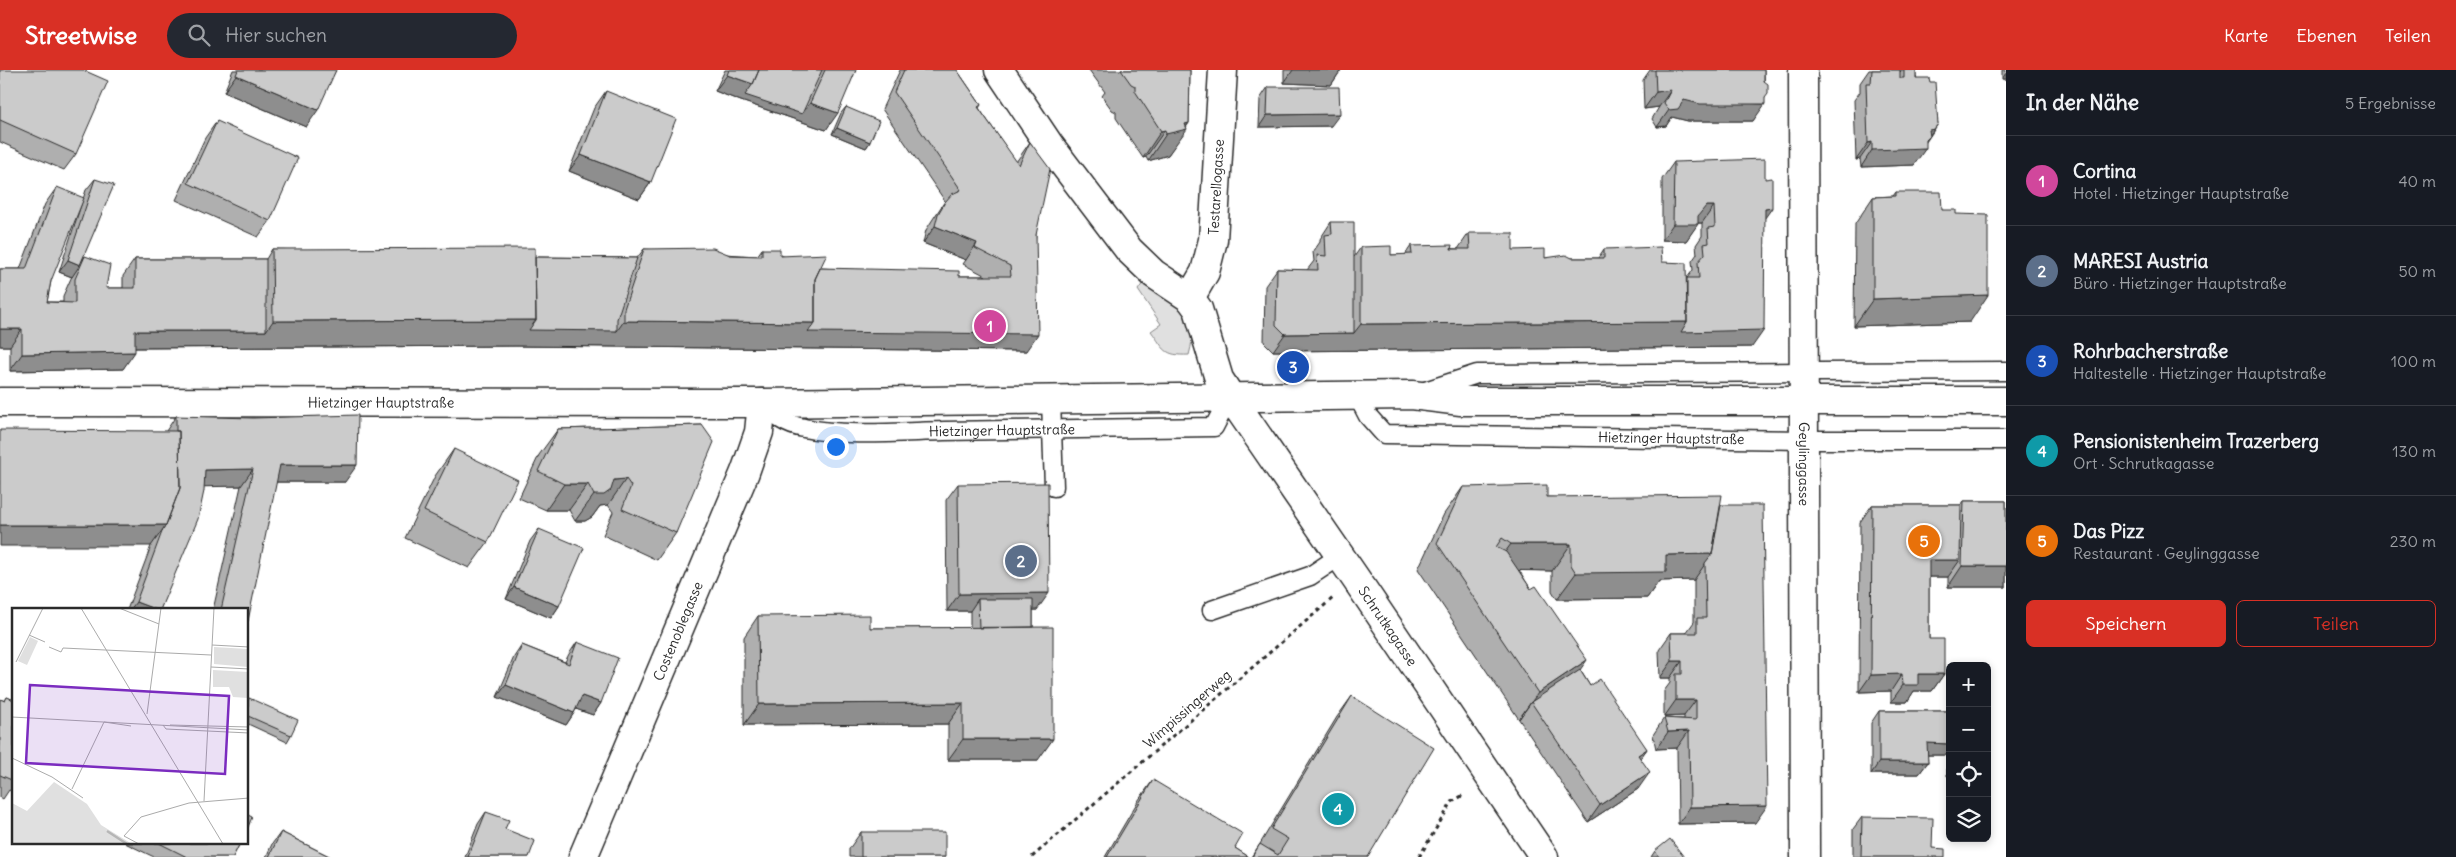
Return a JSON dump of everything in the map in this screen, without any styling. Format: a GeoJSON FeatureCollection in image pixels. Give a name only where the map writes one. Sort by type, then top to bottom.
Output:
{"type":"FeatureCollection","features":[{"type":"Feature","properties":{"kind":"street"},"geometry":{"type":"LineString","coordinates":[[999,70],[1050,146],[1129,250],[1154,274],[1190,298]]}},
{"type":"Feature","properties":{"kind":"street","name":"Testarellogasse"},"geometry":{"type":"LineString","coordinates":[[1190,298],[1205,272],[1212,240],[1223,70]]}},
{"type":"Feature","properties":{"kind":"street","name":"Geylinggasse"},"geometry":{"type":"LineString","coordinates":[[1804,70],[1805,857]]}},
{"type":"Feature","properties":{"kind":"street","name":"Schrutkagasse"},"geometry":{"type":"LineString","coordinates":[[1190,298],[1198,309],[1219,379],[1544,857]]}},
{"type":"Feature","properties":{"kind":"street","name":"Hietzinger Hauptstraße"},"geometry":{"type":"LineString","coordinates":[[0,402],[856,403],[1357,395],[1412,395],[1461,401],[2006,401]]}},
{"type":"Feature","properties":{"kind":"street","name":"Costenoblegasse"},"geometry":{"type":"LineString","coordinates":[[583,857],[750,458],[759,432],[762,403]]}},
{"type":"Feature","properties":{"kind":"lane","name":"Hietzinger Hauptstraße"},"geometry":{"type":"LineString","coordinates":[[1412,395],[1477,374],[2006,371]]}},
{"type":"Feature","properties":{"kind":"lane","name":"Hietzinger Hauptstraße"},"geometry":{"type":"LineString","coordinates":[[1357,395],[1368,416],[1384,434],[1803,440],[2006,440]]}},
{"type":"Feature","properties":{"kind":"lane","name":"Hietzinger Hauptstraße"},"geometry":{"type":"LineString","coordinates":[[762,403],[781,420],[804,429],[858,432],[1214,427],[1230,396]]}},
{"type":"Feature","properties":{"kind":"lane"},"geometry":{"type":"LineString","coordinates":[[1051,400],[1054,487]]}},
{"type":"Feature","properties":{"kind":"lane"},"geometry":{"type":"LineString","coordinates":[[856,403],[858,432]]}},
{"type":"Feature","properties":{"kind":"lane"},"geometry":{"type":"LineString","coordinates":[[1212,610],[1310,576],[1340,556]]}},
{"type":"Feature","properties":{"kind":"path","name":"Wimpissingerweg"},"geometry":{"type":"LineString","coordinates":[[1032,857],[1356,579]]}},
{"type":"Feature","properties":{"kind":"path"},"geometry":{"type":"LineString","coordinates":[[1419,857],[1452,802],[1491,778]]}},
{"type":"Feature","properties":{"kind":"shaded area"},"geometry":{"type":"Polygon","coordinates":[[[1143,283],[1175,302],[1188,319],[1192,341],[1189,355],[1170,353],[1151,331],[1161,324],[1138,290],[1143,283]]]}},
{"type":"Feature","properties":{"kind":"building"},"geometry":{"type":"Polygon","coordinates":[[[0,70],[83,70],[108,81],[76,154],[0,120],[0,70]]]}},
{"type":"Feature","properties":{"kind":"building"},"geometry":{"type":"Polygon","coordinates":[[[238,70],[336,70],[318,110],[236,75],[238,70]]]}},
{"type":"Feature","properties":{"kind":"building"},"geometry":{"type":"Polygon","coordinates":[[[729,70],[759,70],[753,84],[727,75],[729,70]]]}},
{"type":"Feature","properties":{"kind":"building"},"geometry":{"type":"Polygon","coordinates":[[[759,70],[822,70],[802,114],[745,95],[753,84],[759,70]]]}},
{"type":"Feature","properties":{"kind":"building"},"geometry":{"type":"Polygon","coordinates":[[[825,70],[856,70],[838,113],[810,103],[825,70]]]}},
{"type":"Feature","properties":{"kind":"building"},"geometry":{"type":"Polygon","coordinates":[[[904,70],[957,70],[981,105],[978,107],[1019,165],[1030,142],[1050,169],[1036,235],[1038,334],[808,332],[815,323],[815,279],[820,268],[959,271],[959,276],[1011,276],[1010,266],[975,248],[977,243],[935,226],[938,214],[945,202],[952,194],[961,190],[894,92],[904,70]]]}},
{"type":"Feature","properties":{"kind":"building"},"geometry":{"type":"Polygon","coordinates":[[[1121,70],[1190,70],[1189,123],[1185,124],[1187,129],[1166,134],[1165,130],[1161,131],[1135,91],[1135,86],[1131,84],[1121,70]]]}},
{"type":"Feature","properties":{"kind":"building"},"geometry":{"type":"Polygon","coordinates":[[[1655,70],[1764,70],[1764,81],[1768,84],[1768,94],[1765,98],[1765,104],[1700,104],[1684,100],[1678,109],[1669,110],[1664,103],[1671,90],[1656,92],[1655,70]]]}},
{"type":"Feature","properties":{"kind":"building"},"geometry":{"type":"Polygon","coordinates":[[[1872,70],[1900,70],[1900,78],[1904,78],[1904,70],[1916,70],[1916,78],[1929,78],[1930,82],[1935,82],[1938,124],[1934,129],[1929,130],[1930,136],[1926,140],[1926,148],[1872,150],[1872,142],[1868,143],[1866,83],[1871,83],[1872,70]]]}},
{"type":"Feature","properties":{"kind":"building"},"geometry":{"type":"Polygon","coordinates":[[[1268,87],[1339,87],[1340,114],[1267,115],[1268,87]]]}},
{"type":"Feature","properties":{"kind":"building"},"geometry":{"type":"Polygon","coordinates":[[[606,91],[676,119],[651,182],[581,155],[606,91]]]}},
{"type":"Feature","properties":{"kind":"building"},"geometry":{"type":"Polygon","coordinates":[[[846,107],[879,121],[870,142],[837,128],[846,107]]]}},
{"type":"Feature","properties":{"kind":"building"},"geometry":{"type":"Polygon","coordinates":[[[217,121],[298,158],[270,221],[188,183],[217,121]]]}},
{"type":"Feature","properties":{"kind":"building"},"geometry":{"type":"Polygon","coordinates":[[[1765,159],[1765,179],[1772,178],[1772,208],[1765,209],[1764,330],[1681,332],[1687,322],[1687,278],[1699,278],[1698,262],[1705,254],[1704,244],[1709,243],[1708,228],[1715,227],[1714,206],[1706,206],[1698,216],[1698,224],[1673,224],[1674,162],[1765,159]]]}},
{"type":"Feature","properties":{"kind":"building"},"geometry":{"type":"Polygon","coordinates":[[[95,179],[114,185],[80,265],[68,260],[95,179]]]}},
{"type":"Feature","properties":{"kind":"building"},"geometry":{"type":"Polygon","coordinates":[[[57,187],[84,198],[51,281],[47,302],[75,303],[75,279],[85,256],[110,265],[106,288],[135,288],[135,259],[266,259],[266,331],[135,331],[135,352],[22,354],[22,329],[0,329],[0,269],[26,269],[57,187]]]}},
{"type":"Feature","properties":{"kind":"building"},"geometry":{"type":"Polygon","coordinates":[[[1896,192],[1941,192],[1942,210],[1956,210],[1956,214],[1988,215],[1988,295],[1873,299],[1873,197],[1896,196],[1896,192]]]}},
{"type":"Feature","properties":{"kind":"building"},"geometry":{"type":"Polygon","coordinates":[[[1331,222],[1354,222],[1354,333],[1285,334],[1276,325],[1277,269],[1318,270],[1317,255],[1326,256],[1325,235],[1332,234],[1331,222]]]}},
{"type":"Feature","properties":{"kind":"building"},"geometry":{"type":"Polygon","coordinates":[[[1469,233],[1513,233],[1513,250],[1545,249],[1545,258],[1566,255],[1572,258],[1604,258],[1604,249],[1661,247],[1662,262],[1686,263],[1687,322],[1361,324],[1361,247],[1391,246],[1391,255],[1412,254],[1411,246],[1452,245],[1451,249],[1470,249],[1469,233]]]}},
{"type":"Feature","properties":{"kind":"building"},"geometry":{"type":"Polygon","coordinates":[[[535,248],[536,320],[273,321],[272,249],[535,248]]]}},
{"type":"Feature","properties":{"kind":"building"},"geometry":{"type":"Polygon","coordinates":[[[713,248],[730,255],[762,256],[762,249],[780,249],[780,256],[827,254],[815,279],[815,323],[624,321],[624,309],[644,249],[713,248]]]}},
{"type":"Feature","properties":{"kind":"building"},"geometry":{"type":"Polygon","coordinates":[[[535,257],[637,258],[617,319],[617,331],[529,330],[536,320],[535,257]]]}},
{"type":"Feature","properties":{"kind":"building"},"geometry":{"type":"Polygon","coordinates":[[[358,415],[357,465],[280,465],[249,616],[249,608],[221,608],[253,469],[205,470],[204,491],[198,519],[161,608],[152,608],[136,602],[180,488],[179,431],[176,431],[176,416],[253,418],[358,415]]]}},
{"type":"Feature","properties":{"kind":"building"},"geometry":{"type":"Polygon","coordinates":[[[702,425],[714,442],[676,533],[622,509],[631,486],[626,479],[614,480],[611,490],[604,495],[594,495],[588,484],[564,484],[538,471],[558,429],[702,425]]]}},
{"type":"Feature","properties":{"kind":"building"},"geometry":{"type":"Polygon","coordinates":[[[0,430],[179,431],[180,488],[166,525],[0,525],[0,430]]]}},
{"type":"Feature","properties":{"kind":"building"},"geometry":{"type":"Polygon","coordinates":[[[454,449],[518,480],[488,542],[424,511],[454,449]]]}},
{"type":"Feature","properties":{"kind":"building"},"geometry":{"type":"Polygon","coordinates":[[[1048,483],[1049,593],[959,594],[958,484],[1048,483]]]}},
{"type":"Feature","properties":{"kind":"building"},"geometry":{"type":"Polygon","coordinates":[[[1547,485],[1547,497],[1722,495],[1712,554],[1666,555],[1666,572],[1576,573],[1571,565],[1571,544],[1511,544],[1502,538],[1496,547],[1506,552],[1531,589],[1536,586],[1587,660],[1538,693],[1437,543],[1463,487],[1547,485]]]}},
{"type":"Feature","properties":{"kind":"building"},"geometry":{"type":"Polygon","coordinates":[[[1964,501],[2006,501],[2006,566],[1962,566],[1964,501]]]}},
{"type":"Feature","properties":{"kind":"building"},"geometry":{"type":"Polygon","coordinates":[[[1721,505],[1763,505],[1767,806],[1690,807],[1689,731],[1668,732],[1664,718],[1696,720],[1696,700],[1676,700],[1676,674],[1682,674],[1682,661],[1672,661],[1671,633],[1697,633],[1697,618],[1706,618],[1705,563],[1712,554],[1721,505]]]}},
{"type":"Feature","properties":{"kind":"building"},"geometry":{"type":"Polygon","coordinates":[[[1872,505],[1961,505],[1960,560],[1929,560],[1929,639],[1944,639],[1944,674],[1918,674],[1918,685],[1903,685],[1902,674],[1871,675],[1872,505]]]}},
{"type":"Feature","properties":{"kind":"building"},"geometry":{"type":"Polygon","coordinates":[[[539,529],[584,548],[559,606],[514,587],[539,529]]]}},
{"type":"Feature","properties":{"kind":"building"},"geometry":{"type":"Polygon","coordinates":[[[978,599],[1033,599],[1033,627],[979,628],[978,599]]]}},
{"type":"Feature","properties":{"kind":"building"},"geometry":{"type":"Polygon","coordinates":[[[870,615],[870,628],[1053,627],[1053,739],[963,739],[963,703],[759,704],[758,616],[870,615]]]}},
{"type":"Feature","properties":{"kind":"building"},"geometry":{"type":"Polygon","coordinates":[[[577,642],[618,658],[601,703],[582,696],[574,713],[506,685],[522,645],[569,664],[577,642]]]}},
{"type":"Feature","properties":{"kind":"building"},"geometry":{"type":"Polygon","coordinates":[[[1580,670],[1590,686],[1600,679],[1647,749],[1638,755],[1650,772],[1600,805],[1531,702],[1580,670]]]}},
{"type":"Feature","properties":{"kind":"building"},"geometry":{"type":"Polygon","coordinates":[[[1352,696],[1434,748],[1368,857],[1252,857],[1260,844],[1278,855],[1288,839],[1271,829],[1352,696]]]}},
{"type":"Feature","properties":{"kind":"building"},"geometry":{"type":"Polygon","coordinates":[[[7,697],[12,699],[12,780],[0,775],[0,699],[5,701],[7,697]]]}},
{"type":"Feature","properties":{"kind":"building"},"geometry":{"type":"Polygon","coordinates":[[[249,698],[298,720],[291,735],[249,716],[249,698]]]}},
{"type":"Feature","properties":{"kind":"building"},"geometry":{"type":"Polygon","coordinates":[[[1879,711],[1946,711],[1946,744],[1927,743],[1928,762],[1879,762],[1879,711]]]}},
{"type":"Feature","properties":{"kind":"building"},"geometry":{"type":"Polygon","coordinates":[[[1153,780],[1243,834],[1235,848],[1249,857],[1107,857],[1153,780]]]}},
{"type":"Feature","properties":{"kind":"building"},"geometry":{"type":"Polygon","coordinates":[[[486,812],[509,820],[505,829],[535,841],[529,857],[468,857],[486,812]]]}},
{"type":"Feature","properties":{"kind":"building"},"geometry":{"type":"Polygon","coordinates":[[[1862,817],[1933,818],[1932,848],[1945,849],[1945,857],[1861,857],[1862,817]]]}},
{"type":"Feature","properties":{"kind":"building"},"geometry":{"type":"Polygon","coordinates":[[[281,832],[331,857],[269,857],[281,832]]]}},
{"type":"Feature","properties":{"kind":"building"},"geometry":{"type":"Polygon","coordinates":[[[861,832],[945,832],[945,857],[861,857],[861,832]]]}},
{"type":"Feature","properties":{"kind":"building"},"geometry":{"type":"Polygon","coordinates":[[[1670,839],[1684,857],[1659,857],[1655,851],[1670,839]]]}},
{"type":"Feature","properties":{"kind":"building"},"geometry":{"type":"Polygon","coordinates":[[[161,844],[240,844],[233,857],[187,857],[161,844]]]}},
{"type":"Feature","properties":{"kind":"place","name":"Cortina"},"geometry":{"type":"Point","coordinates":[990,326]}},
{"type":"Feature","properties":{"kind":"place","name":"Rohrbacherstraße"},"geometry":{"type":"Point","coordinates":[1293,367]}},
{"type":"Feature","properties":{"kind":"place","name":"Das Pizz"},"geometry":{"type":"Point","coordinates":[1924,541]}},
{"type":"Feature","properties":{"kind":"place","name":"MARESI Austria"},"geometry":{"type":"Point","coordinates":[1021,561]}},
{"type":"Feature","properties":{"kind":"place","name":"Pensionistenheim Trazerberg"},"geometry":{"type":"Point","coordinates":[1338,809]}}]}
